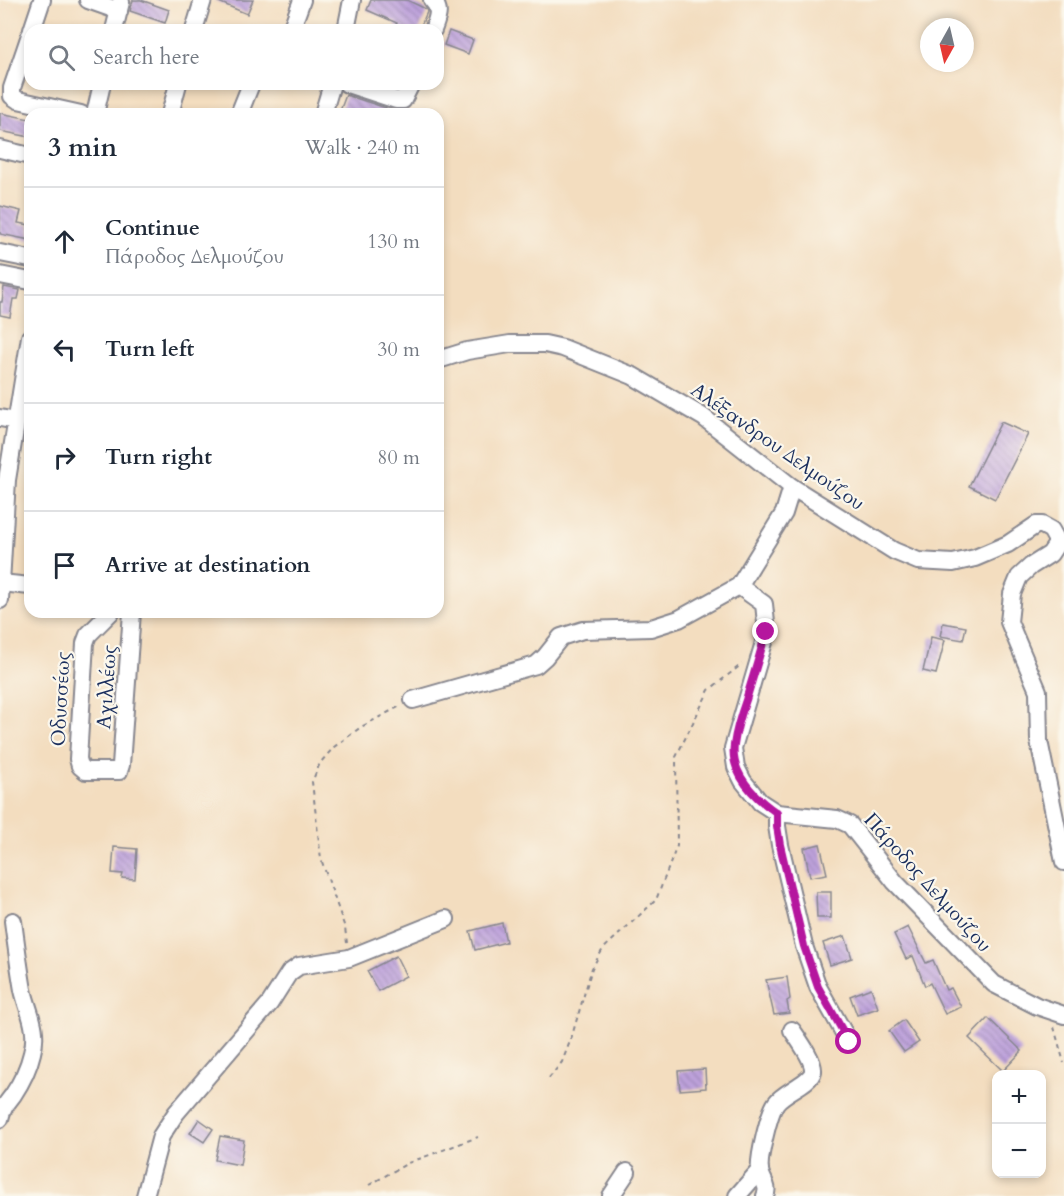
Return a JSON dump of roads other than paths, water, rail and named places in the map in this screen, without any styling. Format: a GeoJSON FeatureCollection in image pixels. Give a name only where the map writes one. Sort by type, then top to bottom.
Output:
{"type":"FeatureCollection","features":[{"type":"Feature","properties":{"kind":"street"},"geometry":{"type":"LineString","coordinates":[[34,24],[42,0]]}},
{"type":"Feature","properties":{"kind":"street"},"geometry":{"type":"LineString","coordinates":[[88,0],[120,6],[116,24]]}},
{"type":"Feature","properties":{"kind":"street"},"geometry":{"type":"LineString","coordinates":[[196,24],[203,0]]}},
{"type":"Feature","properties":{"kind":"street"},"geometry":{"type":"LineString","coordinates":[[293,24],[302,0]]}},
{"type":"Feature","properties":{"kind":"street"},"geometry":{"type":"LineString","coordinates":[[347,24],[352,0]]}},
{"type":"Feature","properties":{"kind":"street"},"geometry":{"type":"LineString","coordinates":[[432,0],[438,7],[435,24]]}},
{"type":"Feature","properties":{"kind":"street"},"geometry":{"type":"LineString","coordinates":[[24,53],[12,88],[12,96],[18,100],[54,108]]}},
{"type":"Feature","properties":{"kind":"street"},"geometry":{"type":"LineString","coordinates":[[96,108],[101,90]]}},
{"type":"Feature","properties":{"kind":"street"},"geometry":{"type":"LineString","coordinates":[[172,108],[176,90]]}},
{"type":"Feature","properties":{"kind":"street"},"geometry":{"type":"LineString","coordinates":[[241,108],[249,90]]}},
{"type":"Feature","properties":{"kind":"street"},"geometry":{"type":"LineString","coordinates":[[325,108],[330,90]]}},
{"type":"Feature","properties":{"kind":"street"},"geometry":{"type":"LineString","coordinates":[[365,90],[396,100],[403,100],[408,90]]}},
{"type":"Feature","properties":{"kind":"street"},"geometry":{"type":"LineString","coordinates":[[0,149],[24,155]]}},
{"type":"Feature","properties":{"kind":"street"},"geometry":{"type":"LineString","coordinates":[[1,254],[24,258]]}},
{"type":"Feature","properties":{"kind":"street"},"geometry":{"type":"LineString","coordinates":[[0,275],[24,280]]}},
{"type":"Feature","properties":{"kind":"street","name":"Αλέξανδρου Δελμούζου"},"geometry":{"type":"LineString","coordinates":[[444,358],[467,351],[510,344],[536,344],[563,348],[633,376],[703,417],[792,487],[894,551],[918,561],[942,563],[964,561],[1008,544],[1036,525],[1047,526],[1056,539],[1054,550],[1030,566],[1019,577],[1012,594],[1009,614],[1012,631],[1038,691],[1039,741],[1060,819],[1064,862]]}},
{"type":"Feature","properties":{"kind":"street"},"geometry":{"type":"LineString","coordinates":[[24,373],[4,484],[1,591],[24,587]]}},
{"type":"Feature","properties":{"kind":"street"},"geometry":{"type":"LineString","coordinates":[[413,700],[536,665],[561,638],[583,630],[651,628],[679,620],[739,586],[784,513],[792,487]]}},
{"type":"Feature","properties":{"kind":"street"},"geometry":{"type":"LineString","coordinates":[[739,586],[764,604],[766,632],[733,748],[736,767],[743,781],[760,802],[777,813],[780,845],[804,946],[818,987],[849,1042]]}},
{"type":"Feature","properties":{"kind":"street","name":"Οδυσσέως"},"geometry":{"type":"LineString","coordinates":[[80,766],[78,759],[85,644],[88,635],[105,618]]}},
{"type":"Feature","properties":{"kind":"street","name":"Αχιλλέως"},"geometry":{"type":"LineString","coordinates":[[80,766],[86,771],[119,771],[132,618]]}},
{"type":"Feature","properties":{"kind":"street","name":"Πάροδος Δελμούζου"},"geometry":{"type":"LineString","coordinates":[[777,813],[837,819],[850,825],[895,882],[994,984],[1056,1012]]}},
{"type":"Feature","properties":{"kind":"street"},"geometry":{"type":"LineString","coordinates":[[145,1196],[161,1136],[176,1113],[270,1004],[289,973],[299,966],[349,958],[446,919]]}},
{"type":"Feature","properties":{"kind":"street"},"geometry":{"type":"LineString","coordinates":[[0,1119],[2,1108],[14,1093],[28,1064],[35,1042],[35,1028],[24,993],[13,921]]}},
{"type":"Feature","properties":{"kind":"street"},"geometry":{"type":"LineString","coordinates":[[765,1196],[767,1190],[760,1170],[765,1130],[776,1103],[810,1078],[813,1070],[812,1063],[792,1030]]}},
{"type":"Feature","properties":{"kind":"street"},"geometry":{"type":"LineString","coordinates":[[737,1196],[760,1170]]}},
{"type":"Feature","properties":{"kind":"street"},"geometry":{"type":"LineString","coordinates":[[611,1196],[627,1172]]}}]}
